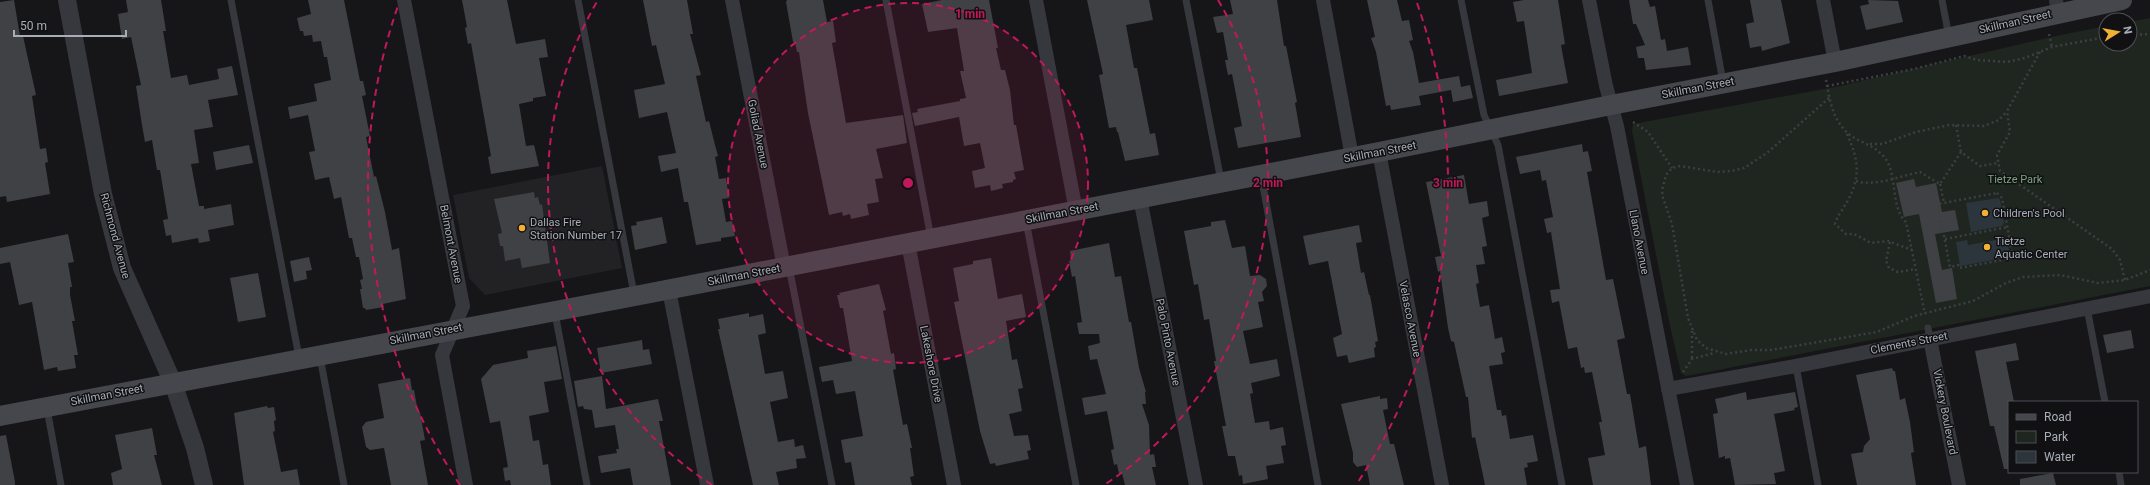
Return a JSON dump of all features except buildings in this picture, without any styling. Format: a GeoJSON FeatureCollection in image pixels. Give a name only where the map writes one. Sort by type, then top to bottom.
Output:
{"type":"FeatureCollection","features":[{"type":"Feature","properties":{"kind":"main road","name":"Skillman Street"},"geometry":{"type":"LineString","coordinates":[[0,416],[453,329],[669,290],[1835,62],[1949,37],[2057,6],[2122,0]]}},
{"type":"Feature","properties":{"kind":"street","name":"Richmond Avenue"},"geometry":{"type":"LineString","coordinates":[[67,0],[103,194],[122,268],[173,383],[195,448],[204,485]]}},
{"type":"Feature","properties":{"kind":"street","name":"Belmont Avenue"},"geometry":{"type":"LineString","coordinates":[[404,0],[463,306],[442,355],[466,485]]}},
{"type":"Feature","properties":{"kind":"street","name":"Goliad Avenue"},"geometry":{"type":"LineString","coordinates":[[732,0],[786,267]]}},
{"type":"Feature","properties":{"kind":"street"},"geometry":{"type":"LineString","coordinates":[[1036,0],[1076,211]]}},
{"type":"Feature","properties":{"kind":"street"},"geometry":{"type":"LineString","coordinates":[[1323,0],[1352,157]]}},
{"type":"Feature","properties":{"kind":"street","name":"Llano Avenue"},"geometry":{"type":"LineString","coordinates":[[1589,0],[1686,485]]}},
{"type":"Feature","properties":{"kind":"street"},"geometry":{"type":"LineString","coordinates":[[1823,0],[1835,62]]}},
{"type":"Feature","properties":{"kind":"street","name":"Velasco Avenue"},"geometry":{"type":"LineString","coordinates":[[1379,152],[1442,485]]}},
{"type":"Feature","properties":{"kind":"street","name":"Palo Pinto Avenue"},"geometry":{"type":"LineString","coordinates":[[1140,198],[1196,485]]}},
{"type":"Feature","properties":{"kind":"street","name":"Lakeshore Drive"},"geometry":{"type":"LineString","coordinates":[[908,243],[954,485]]}},
{"type":"Feature","properties":{"kind":"street"},"geometry":{"type":"LineString","coordinates":[[669,290],[707,485]]}},
{"type":"Feature","properties":{"kind":"street","name":"Clements Street"},"geometry":{"type":"LineString","coordinates":[[1668,389],[1796,366],[1929,333],[2087,308],[2150,296]]}},
{"type":"Feature","properties":{"kind":"street","name":"Vickery Boulevard"},"geometry":{"type":"LineString","coordinates":[[1929,333],[1959,485]]}},
{"type":"Feature","properties":{"kind":"lane"},"geometry":{"type":"LineString","coordinates":[[231,0],[299,359]]}},
{"type":"Feature","properties":{"kind":"lane"},"geometry":{"type":"LineString","coordinates":[[578,0],[634,296]]}},
{"type":"Feature","properties":{"kind":"lane"},"geometry":{"type":"LineString","coordinates":[[886,0],[931,239]]}},
{"type":"Feature","properties":{"kind":"lane"},"geometry":{"type":"LineString","coordinates":[[1186,0],[1221,183]]}},
{"type":"Feature","properties":{"kind":"lane"},"geometry":{"type":"LineString","coordinates":[[1462,0],[1484,115],[1492,129],[1498,145],[1562,485]]}},
{"type":"Feature","properties":{"kind":"lane"},"geometry":{"type":"LineString","coordinates":[[1708,0],[1724,84]]}},
{"type":"Feature","properties":{"kind":"lane"},"geometry":{"type":"LineString","coordinates":[[1942,0],[1949,37]]}},
{"type":"Feature","properties":{"kind":"lane"},"geometry":{"type":"LineString","coordinates":[[1261,175],[1318,485]]}},
{"type":"Feature","properties":{"kind":"lane"},"geometry":{"type":"LineString","coordinates":[[1026,220],[1076,485]]}},
{"type":"Feature","properties":{"kind":"lane"},"geometry":{"type":"LineString","coordinates":[[786,267],[832,485]]}},
{"type":"Feature","properties":{"kind":"lane"},"geometry":{"type":"LineString","coordinates":[[2087,308],[2105,401]]}},
{"type":"Feature","properties":{"kind":"lane"},"geometry":{"type":"LineString","coordinates":[[554,311],[587,485]]}},
{"type":"Feature","properties":{"kind":"lane"},"geometry":{"type":"LineString","coordinates":[[319,355],[344,485]]}},
{"type":"Feature","properties":{"kind":"lane"},"geometry":{"type":"LineString","coordinates":[[1796,366],[1818,485]]}},
{"type":"Feature","properties":{"kind":"lane"},"geometry":{"type":"LineString","coordinates":[[47,407],[61,485]]}},
{"type":"Feature","properties":{"kind":"lane"},"geometry":{"type":"LineString","coordinates":[[2119,473],[2121,485]]}},
{"type":"Feature","properties":{"kind":"path"},"geometry":{"type":"LineString","coordinates":[[2048,30],[2052,47]]}},
{"type":"Feature","properties":{"kind":"path"},"geometry":{"type":"LineString","coordinates":[[2138,35],[2150,34]]}},
{"type":"Feature","properties":{"kind":"path"},"geometry":{"type":"LineString","coordinates":[[1827,86],[1914,69],[1964,56],[1977,60],[2007,62],[2052,47],[2098,38]]}},
{"type":"Feature","properties":{"kind":"path"},"geometry":{"type":"LineString","coordinates":[[1868,143],[1882,144],[1916,132],[1956,125],[1984,126],[1999,120],[2007,111],[2040,52]]}},
{"type":"Feature","properties":{"kind":"path"},"geometry":{"type":"LineString","coordinates":[[1826,80],[1829,98],[1836,118],[1847,133],[1857,164],[1856,181],[1835,224],[1846,234],[1854,234],[1871,243],[1890,242],[1912,250]]}},
{"type":"Feature","properties":{"kind":"path"},"geometry":{"type":"LineString","coordinates":[[1829,98],[1767,152],[1744,168],[1731,172],[1718,172],[1685,166],[1672,168],[1666,175],[1662,190],[1672,224],[1688,318],[1697,340],[1706,348],[1715,352],[1726,354],[1751,350],[1771,350],[1877,332],[1925,313],[1973,301],[2006,283],[2023,277],[2060,275],[2098,283],[2125,280],[2150,270]]}},
{"type":"Feature","properties":{"kind":"path"},"geometry":{"type":"LineString","coordinates":[[2007,111],[2010,132],[1997,155],[2000,171],[2112,249],[2120,260],[2125,280]]}},
{"type":"Feature","properties":{"kind":"path"},"geometry":{"type":"LineString","coordinates":[[1633,122],[1648,132],[1672,168]]}},
{"type":"Feature","properties":{"kind":"path"},"geometry":{"type":"LineString","coordinates":[[1956,125],[1961,152],[1980,166],[1998,163]]}},
{"type":"Feature","properties":{"kind":"path"},"geometry":{"type":"LineString","coordinates":[[1847,133],[1868,143],[1886,160],[1892,178],[1900,216],[1906,222],[1929,333]]}},
{"type":"Feature","properties":{"kind":"path"},"geometry":{"type":"LineString","coordinates":[[1944,203],[1940,184],[1961,152]]}},
{"type":"Feature","properties":{"kind":"path"},"geometry":{"type":"LineString","coordinates":[[1856,181],[1866,184],[1920,172],[1940,184]]}},
{"type":"Feature","properties":{"kind":"path"},"geometry":{"type":"LineString","coordinates":[[1997,193],[2002,198],[2013,258],[1959,268],[1958,265],[1950,266],[1938,204],[1944,203],[1997,193]]}},
{"type":"Feature","properties":{"kind":"path"},"geometry":{"type":"LineString","coordinates":[[1945,239],[2008,227]]}},
{"type":"Feature","properties":{"kind":"path"},"geometry":{"type":"LineString","coordinates":[[1890,242],[1886,261],[1889,268],[1898,272],[1916,270]]}},
{"type":"Feature","properties":{"kind":"path"},"geometry":{"type":"LineString","coordinates":[[1681,374],[1692,359],[1692,330]]}},
{"type":"Feature","properties":{"kind":"path"},"geometry":{"type":"LineString","coordinates":[[1692,359],[1715,352]]}},
{"type":"Feature","properties":{"kind":"shaded area"},"geometry":{"type":"Polygon","coordinates":[[[602,166],[622,268],[485,295],[469,278],[453,195],[602,166]]]}},
{"type":"Feature","properties":{"kind":"green space","name":"Tietze Park"},"geometry":{"type":"Polygon","coordinates":[[[2150,18],[2150,286],[1692,375],[1686,376],[1681,373],[1670,326],[1632,131],[1633,124],[1840,86],[2098,28],[2098,52],[2138,52],[2138,20],[2150,18]]]}},
{"type":"Feature","properties":{"kind":"water","name":"Children's Pool"},"geometry":{"type":"Polygon","coordinates":[[[1998,198],[2000,200],[2004,223],[2002,226],[1971,232],[1966,203],[1998,198]]]}},
{"type":"Feature","properties":{"kind":"water"},"geometry":{"type":"Polygon","coordinates":[[[2007,238],[2010,257],[1960,266],[1956,242],[1967,240],[1968,245],[2007,238]]]}},
{"type":"Feature","properties":{"kind":"place","name":"Children's Pool"},"geometry":{"type":"Point","coordinates":[1985,213]}},
{"type":"Feature","properties":{"kind":"place","name":"Dallas Fire Station Number 17"},"geometry":{"type":"Point","coordinates":[522,228]}},
{"type":"Feature","properties":{"kind":"place","name":"Tietze Aquatic Center"},"geometry":{"type":"Point","coordinates":[1987,247]}}]}
